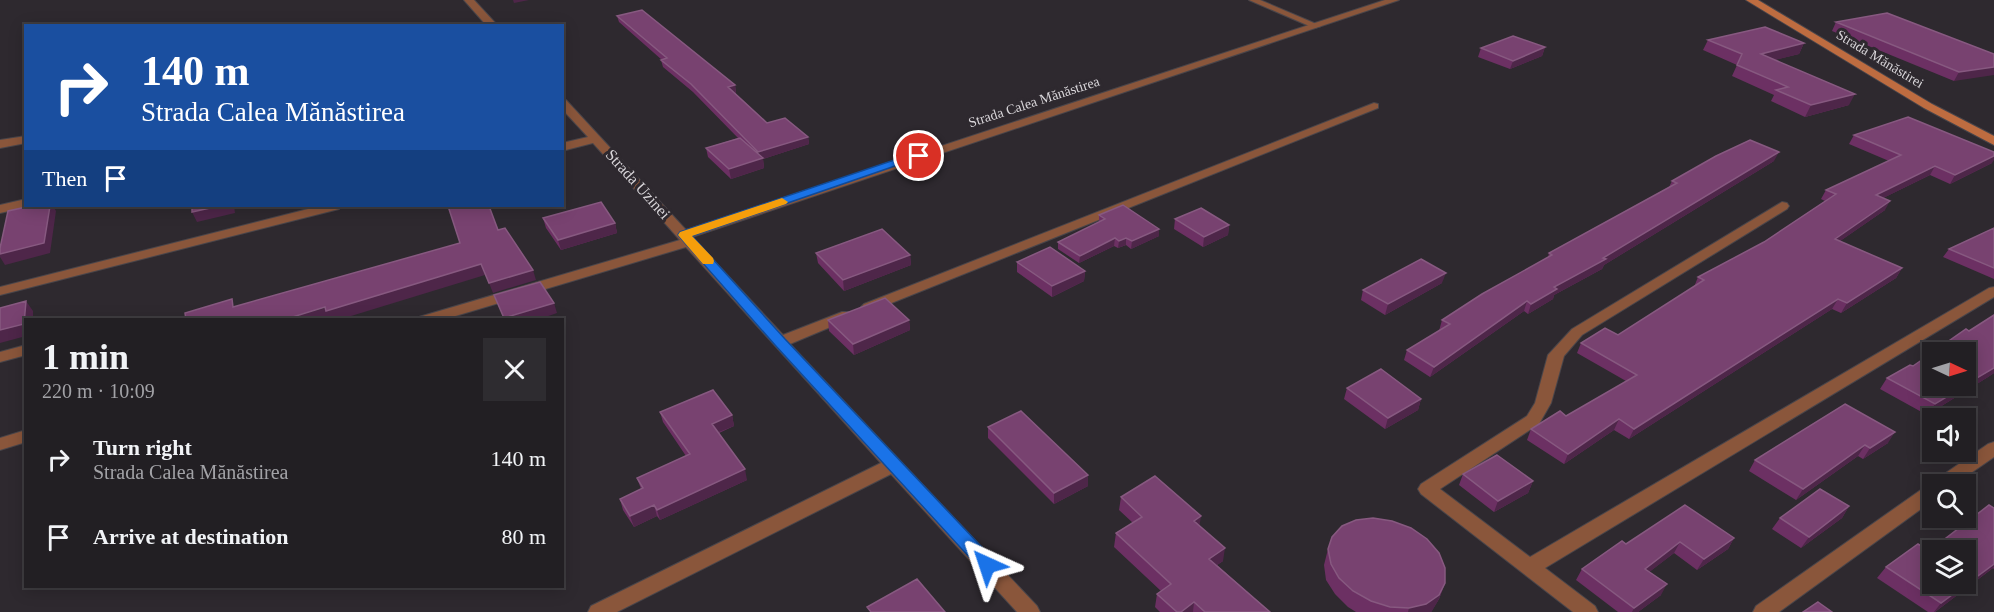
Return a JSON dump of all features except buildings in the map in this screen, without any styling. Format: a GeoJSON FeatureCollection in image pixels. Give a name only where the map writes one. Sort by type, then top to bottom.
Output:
{"type":"FeatureCollection","features":[{"type":"Feature","properties":{"kind":"street"},"geometry":{"type":"LineString","coordinates":[[469,0],[491,24]]}},
{"type":"Feature","properties":{"kind":"street","name":"Strada Calea Mănăstirea"},"geometry":{"type":"LineString","coordinates":[[430,318],[687,238],[1394,0]]}},
{"type":"Feature","properties":{"kind":"street","name":"Strada Mănăstirei"},"geometry":{"type":"LineString","coordinates":[[1753,0],[1928,106],[1994,141]]}},
{"type":"Feature","properties":{"kind":"street","name":"Strada Uzinei"},"geometry":{"type":"LineString","coordinates":[[564,104],[1030,612]]}},
{"type":"Feature","properties":{"kind":"street"},"geometry":{"type":"LineString","coordinates":[[780,342],[1374,106]]}},
{"type":"Feature","properties":{"kind":"street"},"geometry":{"type":"LineString","coordinates":[[0,144],[24,139]]}},
{"type":"Feature","properties":{"kind":"street"},"geometry":{"type":"LineString","coordinates":[[564,147],[596,139]]}},
{"type":"Feature","properties":{"kind":"street"},"geometry":{"type":"LineString","coordinates":[[0,209],[24,203]]}},
{"type":"Feature","properties":{"kind":"street"},"geometry":{"type":"LineString","coordinates":[[1584,611],[1427,489],[1533,420],[1543,403],[1556,355],[1577,332],[1782,206]]}},
{"type":"Feature","properties":{"kind":"street"},"geometry":{"type":"LineString","coordinates":[[0,291],[330,207]]}},
{"type":"Feature","properties":{"kind":"street"},"geometry":{"type":"LineString","coordinates":[[1530,567],[1994,291]]}},
{"type":"Feature","properties":{"kind":"street"},"geometry":{"type":"LineString","coordinates":[[0,357],[24,351]]}},
{"type":"Feature","properties":{"kind":"street"},"geometry":{"type":"LineString","coordinates":[[0,444],[24,437]]}},
{"type":"Feature","properties":{"kind":"street"},"geometry":{"type":"LineString","coordinates":[[1957,474],[1994,448]]}},
{"type":"Feature","properties":{"kind":"street"},"geometry":{"type":"LineString","coordinates":[[598,612],[895,464]]}},
{"type":"Feature","properties":{"kind":"street"},"geometry":{"type":"LineString","coordinates":[[1763,612],[1922,499]]}},
{"type":"Feature","properties":{"kind":"lane"},"geometry":{"type":"LineString","coordinates":[[1253,0],[1317,26]]}},
{"type":"Feature","properties":{"kind":"slow traffic"},"geometry":{"type":"LineString","coordinates":[[708,261],[684,235],[782,202]]}},
{"type":"Feature","properties":{"kind":"route"},"geometry":{"type":"LineString","coordinates":[[919,156],[684,235],[987,565]]}}]}
